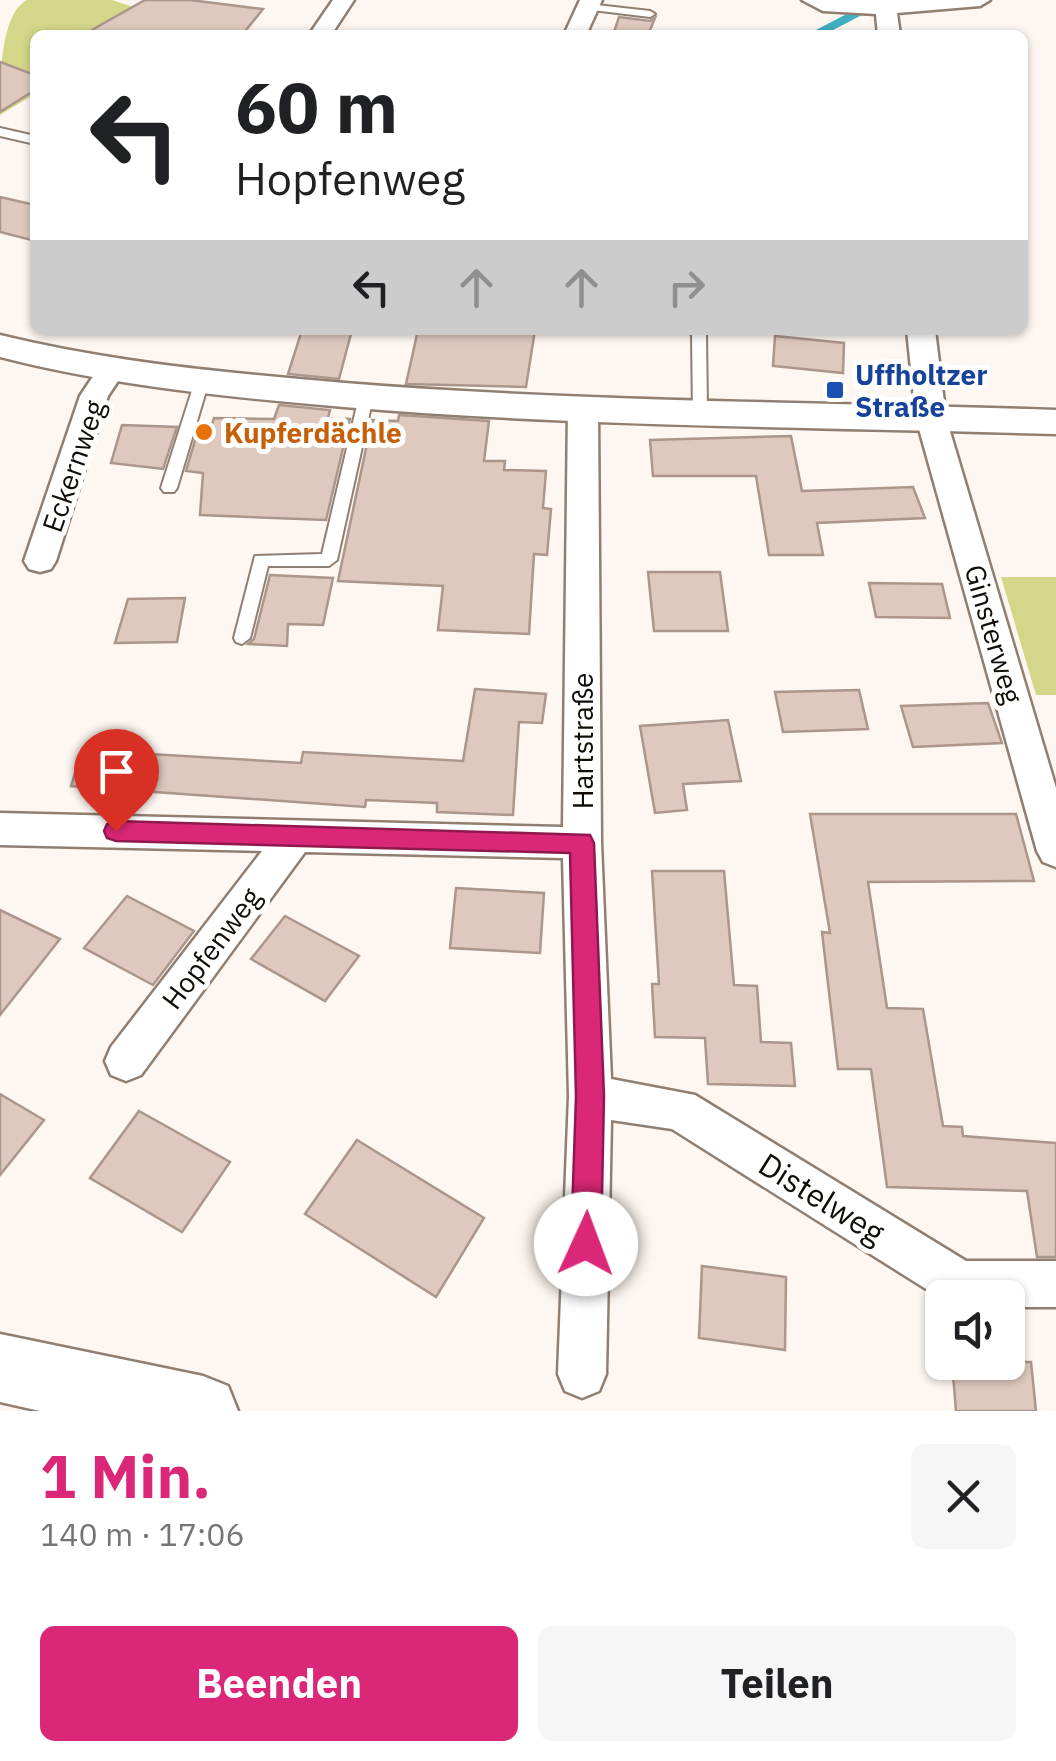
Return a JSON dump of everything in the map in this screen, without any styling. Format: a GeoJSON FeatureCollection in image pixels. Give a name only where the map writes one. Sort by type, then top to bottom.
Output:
{"type":"FeatureCollection","features":[{"type":"Feature","properties":{"kind":"main road"},"geometry":{"type":"LineString","coordinates":[[0,1368],[203,1411]]}},
{"type":"Feature","properties":{"kind":"street"},"geometry":{"type":"LineString","coordinates":[[323,30],[344,0]]}},
{"type":"Feature","properties":{"kind":"street"},"geometry":{"type":"LineString","coordinates":[[812,0],[823,5],[886,8],[980,0]]}},
{"type":"Feature","properties":{"kind":"street"},"geometry":{"type":"LineString","coordinates":[[577,30],[589,4]]}},
{"type":"Feature","properties":{"kind":"street"},"geometry":{"type":"LineString","coordinates":[[886,8],[888,30]]}},
{"type":"Feature","properties":{"kind":"street","name":"Ginsterweg"},"geometry":{"type":"LineString","coordinates":[[922,335],[931,418],[1056,852]]}},
{"type":"Feature","properties":{"kind":"street"},"geometry":{"type":"LineString","coordinates":[[0,346],[110,372],[366,397],[583,409],[1056,422]]}},
{"type":"Feature","properties":{"kind":"street","name":"Eckernweg"},"geometry":{"type":"LineString","coordinates":[[40,561],[94,396],[110,372]]}},
{"type":"Feature","properties":{"kind":"street","name":"Hartstraße"},"geometry":{"type":"LineString","coordinates":[[582,1374],[590,1096],[582,843],[583,409]]}},
{"type":"Feature","properties":{"kind":"street"},"geometry":{"type":"LineString","coordinates":[[4,833],[582,843]]}},
{"type":"Feature","properties":{"kind":"street","name":"Hopfenweg"},"geometry":{"type":"LineString","coordinates":[[126,1061],[295,836]]}},
{"type":"Feature","properties":{"kind":"street","name":"Distelweg"},"geometry":{"type":"LineString","coordinates":[[590,1096],[680,1110],[962,1284],[1056,1284]]}},
{"type":"Feature","properties":{"kind":"lane"},"geometry":{"type":"LineString","coordinates":[[589,4],[650,14]]}},
{"type":"Feature","properties":{"kind":"lane"},"geometry":{"type":"LineString","coordinates":[[0,132],[30,139]]}},
{"type":"Feature","properties":{"kind":"lane"},"geometry":{"type":"LineString","coordinates":[[699,335],[700,412]]}},
{"type":"Feature","properties":{"kind":"lane"},"geometry":{"type":"LineString","coordinates":[[169,488],[202,381]]}},
{"type":"Feature","properties":{"kind":"lane"},"geometry":{"type":"LineString","coordinates":[[242,638],[261,560],[329,560],[366,397]]}},
{"type":"Feature","properties":{"kind":"green space"},"geometry":{"type":"Polygon","coordinates":[[[27,0],[112,0],[161,16],[139,30],[30,30],[30,97],[0,115],[1,67],[11,19],[27,0]]]}},
{"type":"Feature","properties":{"kind":"green space"},"geometry":{"type":"Polygon","coordinates":[[[1001,577],[1056,577],[1056,695],[1036,695],[1001,577]]]}},
{"type":"Feature","properties":{"kind":"building"},"geometry":{"type":"Polygon","coordinates":[[[145,0],[190,0],[263,9],[246,30],[92,30],[145,0]]]}},
{"type":"Feature","properties":{"kind":"building"},"geometry":{"type":"Polygon","coordinates":[[[619,17],[650,21],[655,18],[650,30],[615,30],[619,17]]]}},
{"type":"Feature","properties":{"kind":"building"},"geometry":{"type":"Polygon","coordinates":[[[0,62],[30,73],[30,93],[0,112],[0,62]]]}},
{"type":"Feature","properties":{"kind":"building"},"geometry":{"type":"Polygon","coordinates":[[[0,197],[30,204],[30,240],[0,232],[0,197]]]}},
{"type":"Feature","properties":{"kind":"building"},"geometry":{"type":"Polygon","coordinates":[[[300,335],[351,335],[339,379],[288,374],[300,335]]]}},
{"type":"Feature","properties":{"kind":"building"},"geometry":{"type":"Polygon","coordinates":[[[417,335],[534,335],[526,387],[406,384],[417,335]]]}},
{"type":"Feature","properties":{"kind":"building"},"geometry":{"type":"Polygon","coordinates":[[[775,336],[844,343],[843,373],[773,366],[775,336]]]}},
{"type":"Feature","properties":{"kind":"building"},"geometry":{"type":"Polygon","coordinates":[[[279,405],[330,410],[328,418],[350,419],[326,520],[200,515],[203,473],[186,471],[199,427],[211,427],[214,418],[274,419],[279,405]]]}},
{"type":"Feature","properties":{"kind":"building"},"geometry":{"type":"Polygon","coordinates":[[[399,415],[489,421],[484,461],[505,461],[504,470],[546,471],[543,508],[551,509],[547,555],[534,554],[529,634],[438,630],[443,586],[338,581],[372,420],[398,421],[399,415]]]}},
{"type":"Feature","properties":{"kind":"building"},"geometry":{"type":"Polygon","coordinates":[[[122,425],[177,427],[163,469],[111,463],[122,425]]]}},
{"type":"Feature","properties":{"kind":"building"},"geometry":{"type":"Polygon","coordinates":[[[791,436],[802,491],[913,487],[925,518],[817,523],[823,555],[769,555],[756,476],[653,476],[650,440],[791,436]]]}},
{"type":"Feature","properties":{"kind":"building"},"geometry":{"type":"Polygon","coordinates":[[[648,572],[720,572],[728,631],[654,631],[648,572]]]}},
{"type":"Feature","properties":{"kind":"building"},"geometry":{"type":"Polygon","coordinates":[[[270,575],[333,578],[323,625],[288,624],[287,646],[248,644],[254,639],[270,575]]]}},
{"type":"Feature","properties":{"kind":"building"},"geometry":{"type":"Polygon","coordinates":[[[869,583],[942,584],[950,618],[876,617],[869,583]]]}},
{"type":"Feature","properties":{"kind":"building"},"geometry":{"type":"Polygon","coordinates":[[[185,598],[177,642],[115,643],[128,599],[185,598]]]}},
{"type":"Feature","properties":{"kind":"building"},"geometry":{"type":"Polygon","coordinates":[[[475,689],[546,694],[542,723],[519,722],[513,815],[437,812],[437,803],[366,800],[365,807],[71,786],[82,750],[301,763],[303,752],[463,761],[475,689]]]}},
{"type":"Feature","properties":{"kind":"building"},"geometry":{"type":"Polygon","coordinates":[[[859,690],[868,729],[783,732],[775,692],[859,690]]]}},
{"type":"Feature","properties":{"kind":"building"},"geometry":{"type":"Polygon","coordinates":[[[988,703],[1002,743],[913,747],[901,706],[988,703]]]}},
{"type":"Feature","properties":{"kind":"building"},"geometry":{"type":"Polygon","coordinates":[[[728,720],[741,781],[683,784],[687,810],[655,813],[640,726],[728,720]]]}},
{"type":"Feature","properties":{"kind":"building"},"geometry":{"type":"Polygon","coordinates":[[[810,814],[1016,814],[1034,881],[868,882],[887,1008],[923,1009],[943,1126],[962,1127],[963,1136],[1056,1143],[1056,1257],[1037,1257],[1027,1191],[887,1187],[871,1069],[838,1069],[822,932],[830,933],[810,814]]]}},
{"type":"Feature","properties":{"kind":"building"},"geometry":{"type":"Polygon","coordinates":[[[652,871],[724,871],[734,985],[757,986],[761,1042],[791,1043],[795,1086],[708,1084],[705,1038],[655,1037],[652,984],[659,984],[652,871]]]}},
{"type":"Feature","properties":{"kind":"building"},"geometry":{"type":"Polygon","coordinates":[[[456,888],[544,893],[540,953],[450,948],[456,888]]]}},
{"type":"Feature","properties":{"kind":"building"},"geometry":{"type":"Polygon","coordinates":[[[127,896],[194,931],[153,985],[84,948],[127,896]]]}},
{"type":"Feature","properties":{"kind":"building"},"geometry":{"type":"Polygon","coordinates":[[[0,910],[60,939],[0,1015],[0,910]]]}},
{"type":"Feature","properties":{"kind":"building"},"geometry":{"type":"Polygon","coordinates":[[[285,916],[359,956],[325,1001],[251,959],[285,916]]]}},
{"type":"Feature","properties":{"kind":"building"},"geometry":{"type":"Polygon","coordinates":[[[0,1094],[44,1120],[0,1175],[0,1094]]]}},
{"type":"Feature","properties":{"kind":"building"},"geometry":{"type":"Polygon","coordinates":[[[139,1111],[230,1162],[182,1232],[90,1178],[139,1111]]]}},
{"type":"Feature","properties":{"kind":"building"},"geometry":{"type":"Polygon","coordinates":[[[357,1140],[484,1218],[436,1297],[305,1214],[357,1140]]]}},
{"type":"Feature","properties":{"kind":"building"},"geometry":{"type":"Polygon","coordinates":[[[702,1266],[786,1277],[785,1350],[699,1338],[702,1266]]]}},
{"type":"Feature","properties":{"kind":"building"},"geometry":{"type":"Polygon","coordinates":[[[1025,1362],[1031,1362],[1036,1411],[956,1411],[953,1380],[1025,1380],[1025,1362]]]}},
{"type":"Feature","properties":{"kind":"waterway"},"geometry":{"type":"LineString","coordinates":[[825,30],[882,0]]}},
{"type":"Feature","properties":{"kind":"place","name":"Uffholtzer Straße"},"geometry":{"type":"Point","coordinates":[835,390]}},
{"type":"Feature","properties":{"kind":"place","name":"Kupferdächle"},"geometry":{"type":"Point","coordinates":[204,432]}},
{"type":"Feature","properties":{"kind":"route"},"geometry":{"type":"LineString","coordinates":[[116,831],[582,843],[590,1096],[586,1244]]}}]}
